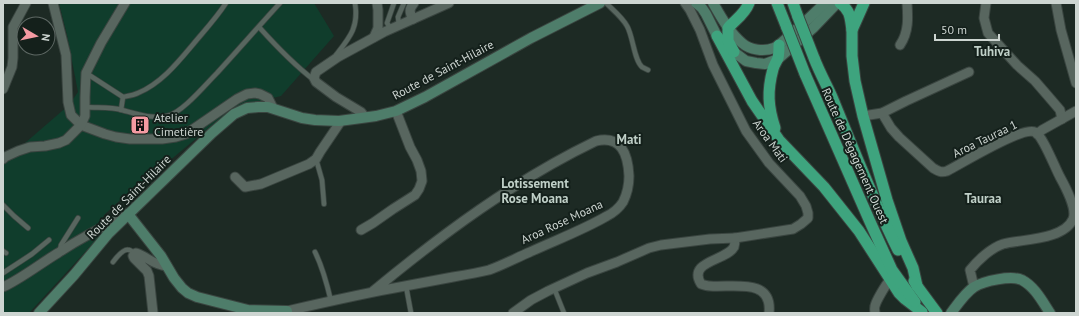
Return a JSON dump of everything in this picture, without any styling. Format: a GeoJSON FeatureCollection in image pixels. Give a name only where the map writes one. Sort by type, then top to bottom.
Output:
{"type":"FeatureCollection","features":[{"type":"Feature","properties":{"kind":"highway"},"geometry":{"type":"LineString","coordinates":[[734,52],[728,41],[728,28],[748,7],[749,3]]}},
{"type":"Feature","properties":{"kind":"highway","name":"Route de Dégagement Ouest"},"geometry":{"type":"LineString","coordinates":[[777,3],[805,74],[892,270],[923,313]]}},
{"type":"Feature","properties":{"kind":"highway","name":"Route de Dégagement Ouest"},"geometry":{"type":"LineString","coordinates":[[793,3],[814,58],[831,94],[864,177],[889,233],[917,286],[937,313]]}},
{"type":"Feature","properties":{"kind":"highway"},"geometry":{"type":"LineString","coordinates":[[839,3],[847,8],[849,13],[852,30],[852,62],[863,116],[887,200],[901,241],[913,268],[917,286]]}},
{"type":"Feature","properties":{"kind":"highway"},"geometry":{"type":"LineString","coordinates":[[852,30],[864,3]]}},
{"type":"Feature","properties":{"kind":"highway"},"geometry":{"type":"LineString","coordinates":[[716,36],[752,102],[779,140],[824,187],[859,231],[899,293],[923,313]]}},
{"type":"Feature","properties":{"kind":"highway"},"geometry":{"type":"LineString","coordinates":[[779,45],[778,59],[773,70],[768,96],[771,116],[779,140]]}},
{"type":"Feature","properties":{"kind":"main road","name":"Route de Saint-Hilaire"},"geometry":{"type":"LineString","coordinates":[[39,313],[108,234],[212,133],[234,114],[248,108],[258,107],[273,108],[302,118],[341,121],[376,116],[396,111],[425,97],[531,38],[600,3]]}},
{"type":"Feature","properties":{"kind":"main road"},"geometry":{"type":"LineString","coordinates":[[696,3],[706,14],[716,36],[734,52],[746,61],[765,64],[778,59],[839,3]]}},
{"type":"Feature","properties":{"kind":"main road"},"geometry":{"type":"LineString","coordinates":[[713,3],[728,28],[742,43],[753,49],[772,48],[779,45],[825,3]]}},
{"type":"Feature","properties":{"kind":"main road","name":"Aroa Rose Moana"},"geometry":{"type":"LineString","coordinates":[[128,214],[148,238],[182,288],[188,293],[197,297],[248,310],[287,312]]}},
{"type":"Feature","properties":{"kind":"main road"},"geometry":{"type":"LineString","coordinates":[[951,313],[974,287],[997,280],[1014,278],[1021,280],[1033,289],[1050,313]]}},
{"type":"Feature","properties":{"kind":"street"},"geometry":{"type":"LineString","coordinates":[[4,84],[12,68],[13,27],[26,3]]}},
{"type":"Feature","properties":{"kind":"street"},"geometry":{"type":"LineString","coordinates":[[53,3],[66,55],[68,102],[72,115],[81,125],[105,134],[130,139],[176,138],[186,134],[237,99],[247,94],[255,93],[268,98],[273,108]]}},
{"type":"Feature","properties":{"kind":"street"},"geometry":{"type":"LineString","coordinates":[[3,159],[18,151],[30,147],[45,146],[66,140],[81,125],[86,116],[86,73],[125,3]]}},
{"type":"Feature","properties":{"kind":"street"},"geometry":{"type":"LineString","coordinates":[[374,37],[378,28],[377,3]]}},
{"type":"Feature","properties":{"kind":"street"},"geometry":{"type":"LineString","coordinates":[[413,19],[409,11],[410,7],[414,3]]}},
{"type":"Feature","properties":{"kind":"street"},"geometry":{"type":"LineString","coordinates":[[365,118],[362,112],[336,98],[316,82],[314,78],[316,72],[331,61],[374,37],[449,3]]}},
{"type":"Feature","properties":{"kind":"street","name":"Aroa Mati"},"geometry":{"type":"LineString","coordinates":[[513,313],[531,300],[554,288],[649,248],[661,245],[710,239],[735,238],[793,228],[808,218],[806,206],[800,196],[769,163],[746,131],[713,65],[700,30],[685,3]]}},
{"type":"Feature","properties":{"kind":"street"},"geometry":{"type":"LineString","coordinates":[[900,45],[904,39],[906,30],[908,17],[907,3]]}},
{"type":"Feature","properties":{"kind":"street"},"geometry":{"type":"LineString","coordinates":[[986,3],[984,18],[988,33],[1048,96],[1060,110],[1062,119]]}},
{"type":"Feature","properties":{"kind":"street"},"geometry":{"type":"LineString","coordinates":[[1056,3],[1076,83]]}},
{"type":"Feature","properties":{"kind":"street"},"geometry":{"type":"LineString","coordinates":[[863,116],[882,113],[969,72]]}},
{"type":"Feature","properties":{"kind":"street"},"geometry":{"type":"LineString","coordinates":[[361,230],[415,195],[422,181],[421,171],[417,160],[410,147],[396,111]]}},
{"type":"Feature","properties":{"kind":"street"},"geometry":{"type":"LineString","coordinates":[[1037,134],[1076,111]]}},
{"type":"Feature","properties":{"kind":"street","name":"Aroa Tauraa 1"},"geometry":{"type":"LineString","coordinates":[[882,113],[891,128],[899,137],[938,172],[952,169],[1018,134],[1030,131],[1035,132],[1044,144],[1073,206],[1073,220],[1063,230],[1055,234],[1032,240],[1003,244],[996,248],[975,264],[970,270],[974,287]]}},
{"type":"Feature","properties":{"kind":"street"},"geometry":{"type":"LineString","coordinates":[[235,177],[245,187],[261,184],[309,164],[316,159],[341,121]]}},
{"type":"Feature","properties":{"kind":"street","name":"Aroa Rose Moana"},"geometry":{"type":"LineString","coordinates":[[287,312],[372,292],[489,270],[608,216],[622,204],[627,190],[629,180],[628,159],[624,151],[614,142],[603,139],[596,140],[538,172],[491,201],[436,241],[372,292]]}},
{"type":"Feature","properties":{"kind":"street"},"geometry":{"type":"LineString","coordinates":[[3,287],[59,252],[128,214]]}},
{"type":"Feature","properties":{"kind":"street"},"geometry":{"type":"LineString","coordinates":[[735,238],[735,246],[731,251],[707,263],[699,269],[697,274],[698,279],[701,284],[709,286],[751,287],[758,289],[764,293],[768,299],[769,313]]}},
{"type":"Feature","properties":{"kind":"street"},"geometry":{"type":"LineString","coordinates":[[153,313],[149,276],[147,271],[133,256],[134,254],[141,255],[159,265],[167,266]]}},
{"type":"Feature","properties":{"kind":"street"},"geometry":{"type":"LineString","coordinates":[[875,313],[874,307],[877,300],[885,285],[890,280]]}},
{"type":"Feature","properties":{"kind":"lane"},"geometry":{"type":"LineString","coordinates":[[86,73],[123,97],[138,94],[162,78],[175,65],[226,3]]}},
{"type":"Feature","properties":{"kind":"lane"},"geometry":{"type":"LineString","coordinates":[[86,107],[121,110],[134,114],[157,117],[168,116],[176,113],[201,90],[280,3]]}},
{"type":"Feature","properties":{"kind":"lane"},"geometry":{"type":"LineString","coordinates":[[331,61],[355,27],[357,14],[355,3]]}},
{"type":"Feature","properties":{"kind":"lane"},"geometry":{"type":"LineString","coordinates":[[394,3],[388,23],[395,27],[404,3]]}},
{"type":"Feature","properties":{"kind":"lane"},"geometry":{"type":"LineString","coordinates":[[606,3],[623,20],[628,28],[638,60],[641,66],[648,70]]}},
{"type":"Feature","properties":{"kind":"lane"},"geometry":{"type":"LineString","coordinates":[[259,27],[297,68],[316,82]]}},
{"type":"Feature","properties":{"kind":"lane"},"geometry":{"type":"LineString","coordinates":[[121,110],[123,97]]}},
{"type":"Feature","properties":{"kind":"lane"},"geometry":{"type":"LineString","coordinates":[[316,159],[322,180],[324,204]]}},
{"type":"Feature","properties":{"kind":"lane"},"geometry":{"type":"LineString","coordinates":[[3,205],[28,228]]}},
{"type":"Feature","properties":{"kind":"lane"},"geometry":{"type":"LineString","coordinates":[[59,252],[61,245],[78,218]]}},
{"type":"Feature","properties":{"kind":"lane"},"geometry":{"type":"LineString","coordinates":[[3,273],[32,254],[48,240]]}},
{"type":"Feature","properties":{"kind":"lane"},"geometry":{"type":"LineString","coordinates":[[113,262],[124,251],[129,250],[134,254]]}},
{"type":"Feature","properties":{"kind":"lane"},"geometry":{"type":"LineString","coordinates":[[315,252],[322,265],[331,301]]}},
{"type":"Feature","properties":{"kind":"lane"},"geometry":{"type":"LineString","coordinates":[[406,286],[411,313]]}},
{"type":"Feature","properties":{"kind":"lane"},"geometry":{"type":"LineString","coordinates":[[554,288],[564,313]]}},
{"type":"Feature","properties":{"kind":"green space"},"geometry":{"type":"Polygon","coordinates":[[[59,3],[314,3],[334,36],[281,96],[233,108],[151,176],[130,191],[104,215],[100,225],[98,238],[29,313],[3,313],[3,162],[69,105],[78,92],[59,3]]]}},
{"type":"Feature","properties":{"kind":"place","name":"Atelier Cimetière"},"geometry":{"type":"Point","coordinates":[140,125]}},
{"type":"Feature","properties":{"kind":"district","name":"Tuhiva"},"geometry":{"type":"Point","coordinates":[992,51]}},
{"type":"Feature","properties":{"kind":"district","name":"Mati"},"geometry":{"type":"Point","coordinates":[629,139]}},
{"type":"Feature","properties":{"kind":"district","name":"Lotissement Rose Moana"},"geometry":{"type":"Point","coordinates":[535,190]}},
{"type":"Feature","properties":{"kind":"district","name":"Tauraa"},"geometry":{"type":"Point","coordinates":[983,198]}}]}
